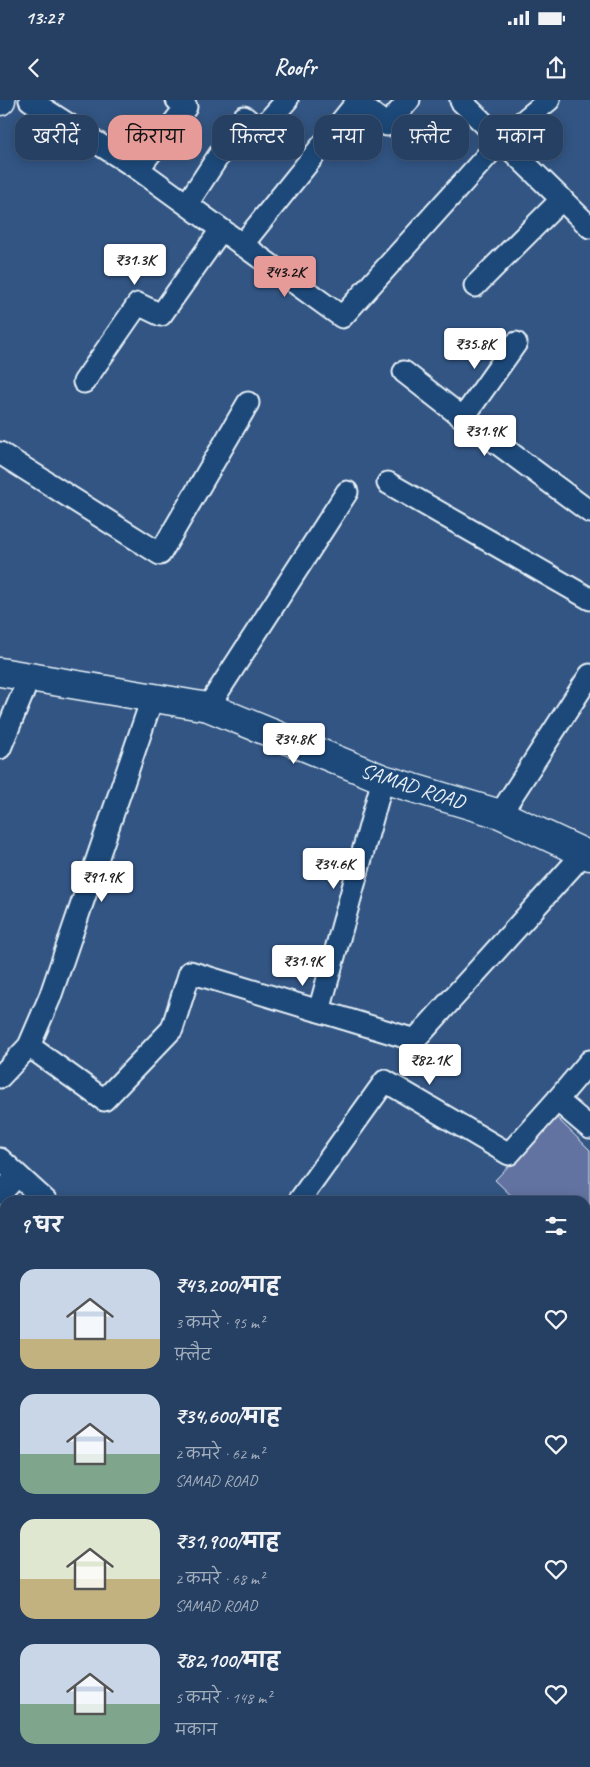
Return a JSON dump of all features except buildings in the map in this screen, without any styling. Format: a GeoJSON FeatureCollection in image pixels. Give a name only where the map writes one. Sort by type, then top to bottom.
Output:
{"type":"FeatureCollection","features":[{"type":"Feature","properties":{"kind":"street"},"geometry":{"type":"LineString","coordinates":[[30,100],[138,169],[342,317],[483,160]]}},
{"type":"Feature","properties":{"kind":"street"},"geometry":{"type":"LineString","coordinates":[[138,169],[186,107],[177,100]]}},
{"type":"Feature","properties":{"kind":"street"},"geometry":{"type":"LineString","coordinates":[[186,204],[244,116],[260,130],[288,100]]}},
{"type":"Feature","properties":{"kind":"street"},"geometry":{"type":"LineString","coordinates":[[242,245],[357,102],[387,125],[409,100]]}},
{"type":"Feature","properties":{"kind":"street"},"geometry":{"type":"LineString","coordinates":[[463,100],[461,101],[479,118]]}},
{"type":"Feature","properties":{"kind":"street"},"geometry":{"type":"LineString","coordinates":[[531,115],[549,100]]}},
{"type":"Feature","properties":{"kind":"street"},"geometry":{"type":"LineString","coordinates":[[523,160],[562,199],[586,216]]}},
{"type":"Feature","properties":{"kind":"street"},"geometry":{"type":"LineString","coordinates":[[475,286],[562,199]]}},
{"type":"Feature","properties":{"kind":"street"},"geometry":{"type":"LineString","coordinates":[[84,382],[138,304],[161,315],[221,230]]}},
{"type":"Feature","properties":{"kind":"street"},"geometry":{"type":"LineString","coordinates":[[463,418],[516,343]]}},
{"type":"Feature","properties":{"kind":"street"},"geometry":{"type":"LineString","coordinates":[[404,372],[590,512]]}},
{"type":"Feature","properties":{"kind":"street"},"geometry":{"type":"LineString","coordinates":[[0,454],[160,554],[248,403]]}},
{"type":"Feature","properties":{"kind":"street"},"geometry":{"type":"LineString","coordinates":[[388,483],[590,599]]}},
{"type":"Feature","properties":{"kind":"street"},"geometry":{"type":"LineString","coordinates":[[208,707],[347,492]]}},
{"type":"Feature","properties":{"kind":"street","name":"SAMAD ROAD"},"geometry":{"type":"LineString","coordinates":[[0,672],[208,707],[383,779],[500,814],[587,855]]}},
{"type":"Feature","properties":{"kind":"street"},"geometry":{"type":"LineString","coordinates":[[500,814],[590,675]]}},
{"type":"Feature","properties":{"kind":"street"},"geometry":{"type":"LineString","coordinates":[[0,748],[29,678]]}},
{"type":"Feature","properties":{"kind":"street"},"geometry":{"type":"LineString","coordinates":[[0,1077],[29,1046],[50,996],[152,699]]}},
{"type":"Feature","properties":{"kind":"street"},"geometry":{"type":"LineString","coordinates":[[319,1011],[383,779]]}},
{"type":"Feature","properties":{"kind":"street"},"geometry":{"type":"LineString","coordinates":[[29,1046],[104,1100],[172,1029],[190,972],[415,1040],[587,855]]}},
{"type":"Feature","properties":{"kind":"street"},"geometry":{"type":"LineString","coordinates":[[303,1196],[385,1081],[509,1154],[590,1061]]}},
{"type":"Feature","properties":{"kind":"street"},"geometry":{"type":"LineString","coordinates":[[557,1100],[590,1128]]}},
{"type":"Feature","properties":{"kind":"street"},"geometry":{"type":"LineString","coordinates":[[0,1159],[40,1196]]}},
{"type":"Feature","properties":{"kind":"street"},"geometry":{"type":"LineString","coordinates":[[0,1194],[17,1176]]}}]}
